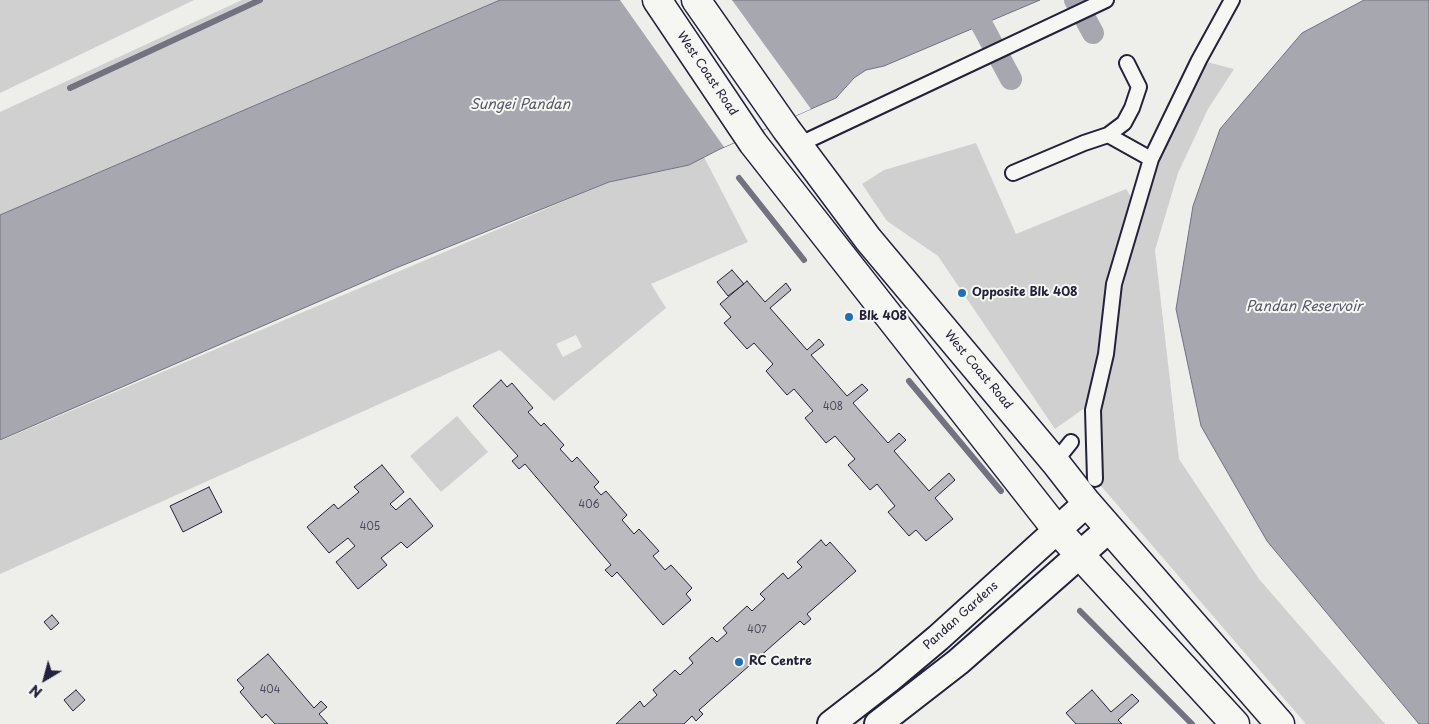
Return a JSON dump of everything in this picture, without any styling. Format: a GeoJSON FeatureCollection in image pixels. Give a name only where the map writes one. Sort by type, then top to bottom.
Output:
{"type":"FeatureCollection","features":[{"type":"Feature","properties":{"kind":"main road","name":"West Coast Road"},"geometry":{"type":"LineString","coordinates":[[657,0],[753,143],[1057,530],[1235,724]]}},
{"type":"Feature","properties":{"kind":"main road","name":"West Coast Road"},"geometry":{"type":"LineString","coordinates":[[696,0],[792,137],[868,238],[1063,452],[1091,491],[1109,529],[1280,724]]}},
{"type":"Feature","properties":{"kind":"street","name":"Pandan Gardens"},"geometry":{"type":"LineString","coordinates":[[831,724],[938,638],[1057,530],[1091,491]]}},
{"type":"Feature","properties":{"kind":"street"},"geometry":{"type":"LineString","coordinates":[[878,724],[958,662],[1109,529]]}},
{"type":"Feature","properties":{"kind":"lane"},"geometry":{"type":"LineString","coordinates":[[792,137],[1106,0]]}},
{"type":"Feature","properties":{"kind":"lane"},"geometry":{"type":"LineString","coordinates":[[1091,491],[1093,410],[1106,354],[1114,284],[1151,159],[1199,60],[1232,0]]}},
{"type":"Feature","properties":{"kind":"lane"},"geometry":{"type":"LineString","coordinates":[[1013,173],[1108,135],[1124,123],[1140,87],[1127,63]]}},
{"type":"Feature","properties":{"kind":"lane"},"geometry":{"type":"LineString","coordinates":[[1108,135],[1151,159]]}},
{"type":"Feature","properties":{"kind":"shaded area"},"geometry":{"type":"Polygon","coordinates":[[[0,0],[194,0],[0,93],[0,0]]]}},
{"type":"Feature","properties":{"kind":"shaded area"},"geometry":{"type":"Polygon","coordinates":[[[242,0],[500,0],[0,215],[0,112],[242,0]]]}},
{"type":"Feature","properties":{"kind":"shaded area"},"geometry":{"type":"Polygon","coordinates":[[[1199,60],[1234,69],[1208,109],[1178,173],[1155,250],[1179,459],[1259,579],[1385,724],[1306,724],[1095,479],[1093,383],[1086,407],[1055,429],[938,256],[887,221],[862,184],[884,170],[976,143],[1016,234],[1126,189],[1137,206],[1199,60]]]}},
{"type":"Feature","properties":{"kind":"shaded area"},"geometry":{"type":"Polygon","coordinates":[[[704,157],[748,242],[651,284],[666,308],[554,401],[500,350],[0,574],[0,441],[609,182],[689,165],[704,157]],[[576,335],[556,344],[563,357],[582,347],[576,335]]]}},
{"type":"Feature","properties":{"kind":"shaded area"},"geometry":{"type":"Polygon","coordinates":[[[457,416],[488,452],[441,492],[410,456],[457,416]]]}},
{"type":"Feature","properties":{"kind":"water","name":"Sungei Pandan"},"geometry":{"type":"Polygon","coordinates":[[[500,0],[1040,0],[884,66],[866,70],[854,78],[836,98],[720,149],[689,165],[609,182],[396,268],[0,440],[0,215],[500,0]]]}},
{"type":"Feature","properties":{"kind":"water","name":"Pandan Reservoir"},"geometry":{"type":"Polygon","coordinates":[[[1364,0],[1429,0],[1429,724],[1419,724],[1267,541],[1201,426],[1176,309],[1193,206],[1220,129],[1302,33],[1364,0]]]}},
{"type":"Feature","properties":{"kind":"pier"},"geometry":{"type":"Polygon","coordinates":[[[620,0],[732,0],[811,109],[724,147],[620,0]]]}},
{"type":"Feature","properties":{"kind":"building"},"geometry":{"type":"Polygon","coordinates":[[[732,270],[744,284],[728,296],[717,282],[732,270]]]}},
{"type":"Feature","properties":{"kind":"building"},"geometry":{"type":"Polygon","coordinates":[[[747,281],[765,302],[786,283],[791,290],[770,308],[807,350],[819,339],[821,341],[824,345],[811,355],[847,396],[862,384],[868,390],[853,403],[888,443],[899,433],[906,440],[894,451],[929,491],[949,473],[955,480],[935,498],[953,519],[926,541],[916,530],[909,536],[888,512],[895,506],[877,484],[870,490],[848,465],[855,459],[835,436],[826,443],[805,418],[813,411],[794,389],[787,395],[766,371],[773,364],[754,343],[747,349],[724,323],[731,317],[720,304],[747,281]]]}},
{"type":"Feature","properties":{"kind":"building"},"geometry":{"type":"Polygon","coordinates":[[[501,380],[507,387],[512,383],[533,408],[528,412],[541,426],[544,423],[564,445],[560,449],[572,462],[577,457],[599,482],[594,487],[601,495],[606,491],[627,515],[622,520],[634,534],[639,529],[659,551],[653,556],[665,570],[671,565],[692,588],[686,594],[691,600],[663,625],[617,572],[612,577],[605,570],[611,565],[525,464],[519,469],[512,461],[518,456],[473,406],[501,380]]]}},
{"type":"Feature","properties":{"kind":"building"},"geometry":{"type":"Polygon","coordinates":[[[382,465],[404,492],[390,504],[396,510],[410,498],[433,526],[407,548],[401,542],[381,558],[387,565],[358,589],[336,562],[355,546],[348,538],[329,553],[307,527],[334,504],[338,509],[359,492],[354,487],[382,465]]]}},
{"type":"Feature","properties":{"kind":"building"},"geometry":{"type":"Polygon","coordinates":[[[209,487],[222,512],[183,532],[170,506],[209,487]]]}},
{"type":"Feature","properties":{"kind":"building"},"geometry":{"type":"Polygon","coordinates":[[[821,540],[826,546],[830,542],[856,571],[807,614],[811,619],[804,625],[800,621],[699,710],[703,714],[696,721],[692,716],[684,724],[616,724],[640,701],[644,707],[657,695],[653,690],[675,670],[680,675],[693,663],[689,658],[712,637],[717,642],[727,633],[723,628],[747,606],[752,611],[765,599],[760,594],[783,573],[788,579],[802,567],[797,562],[821,540]]]}},
{"type":"Feature","properties":{"kind":"building"},"geometry":{"type":"Polygon","coordinates":[[[52,615],[59,623],[51,630],[44,622],[52,615]]]}},
{"type":"Feature","properties":{"kind":"building"},"geometry":{"type":"Polygon","coordinates":[[[268,654],[314,708],[321,701],[327,707],[319,714],[328,724],[275,724],[266,714],[262,718],[240,692],[244,688],[237,680],[268,654]]]}},
{"type":"Feature","properties":{"kind":"building"},"geometry":{"type":"Polygon","coordinates":[[[76,690],[85,700],[73,711],[64,700],[76,690]]]}},
{"type":"Feature","properties":{"kind":"building"},"geometry":{"type":"Polygon","coordinates":[[[1092,690],[1111,712],[1132,694],[1139,701],[1118,720],[1122,724],[1076,724],[1066,713],[1092,690]]]}},
{"type":"Feature","properties":{"kind":"waterway"},"geometry":{"type":"LineString","coordinates":[[70,88],[260,0]]}},
{"type":"Feature","properties":{"kind":"waterway"},"geometry":{"type":"LineString","coordinates":[[1075,0],[1093,33]]}},
{"type":"Feature","properties":{"kind":"waterway"},"geometry":{"type":"LineString","coordinates":[[982,25],[1011,79]]}},
{"type":"Feature","properties":{"kind":"waterway"},"geometry":{"type":"LineString","coordinates":[[739,178],[804,260]]}},
{"type":"Feature","properties":{"kind":"waterway"},"geometry":{"type":"LineString","coordinates":[[909,381],[1001,491]]}},
{"type":"Feature","properties":{"kind":"waterway"},"geometry":{"type":"LineString","coordinates":[[1080,611],[1192,724]]}},
{"type":"Feature","properties":{"kind":"place","name":"Opposite Blk 408"},"geometry":{"type":"Point","coordinates":[962,293]}},
{"type":"Feature","properties":{"kind":"place","name":"Blk 408"},"geometry":{"type":"Point","coordinates":[849,317]}},
{"type":"Feature","properties":{"kind":"place","name":"RC Centre"},"geometry":{"type":"Point","coordinates":[739,662]}}]}
